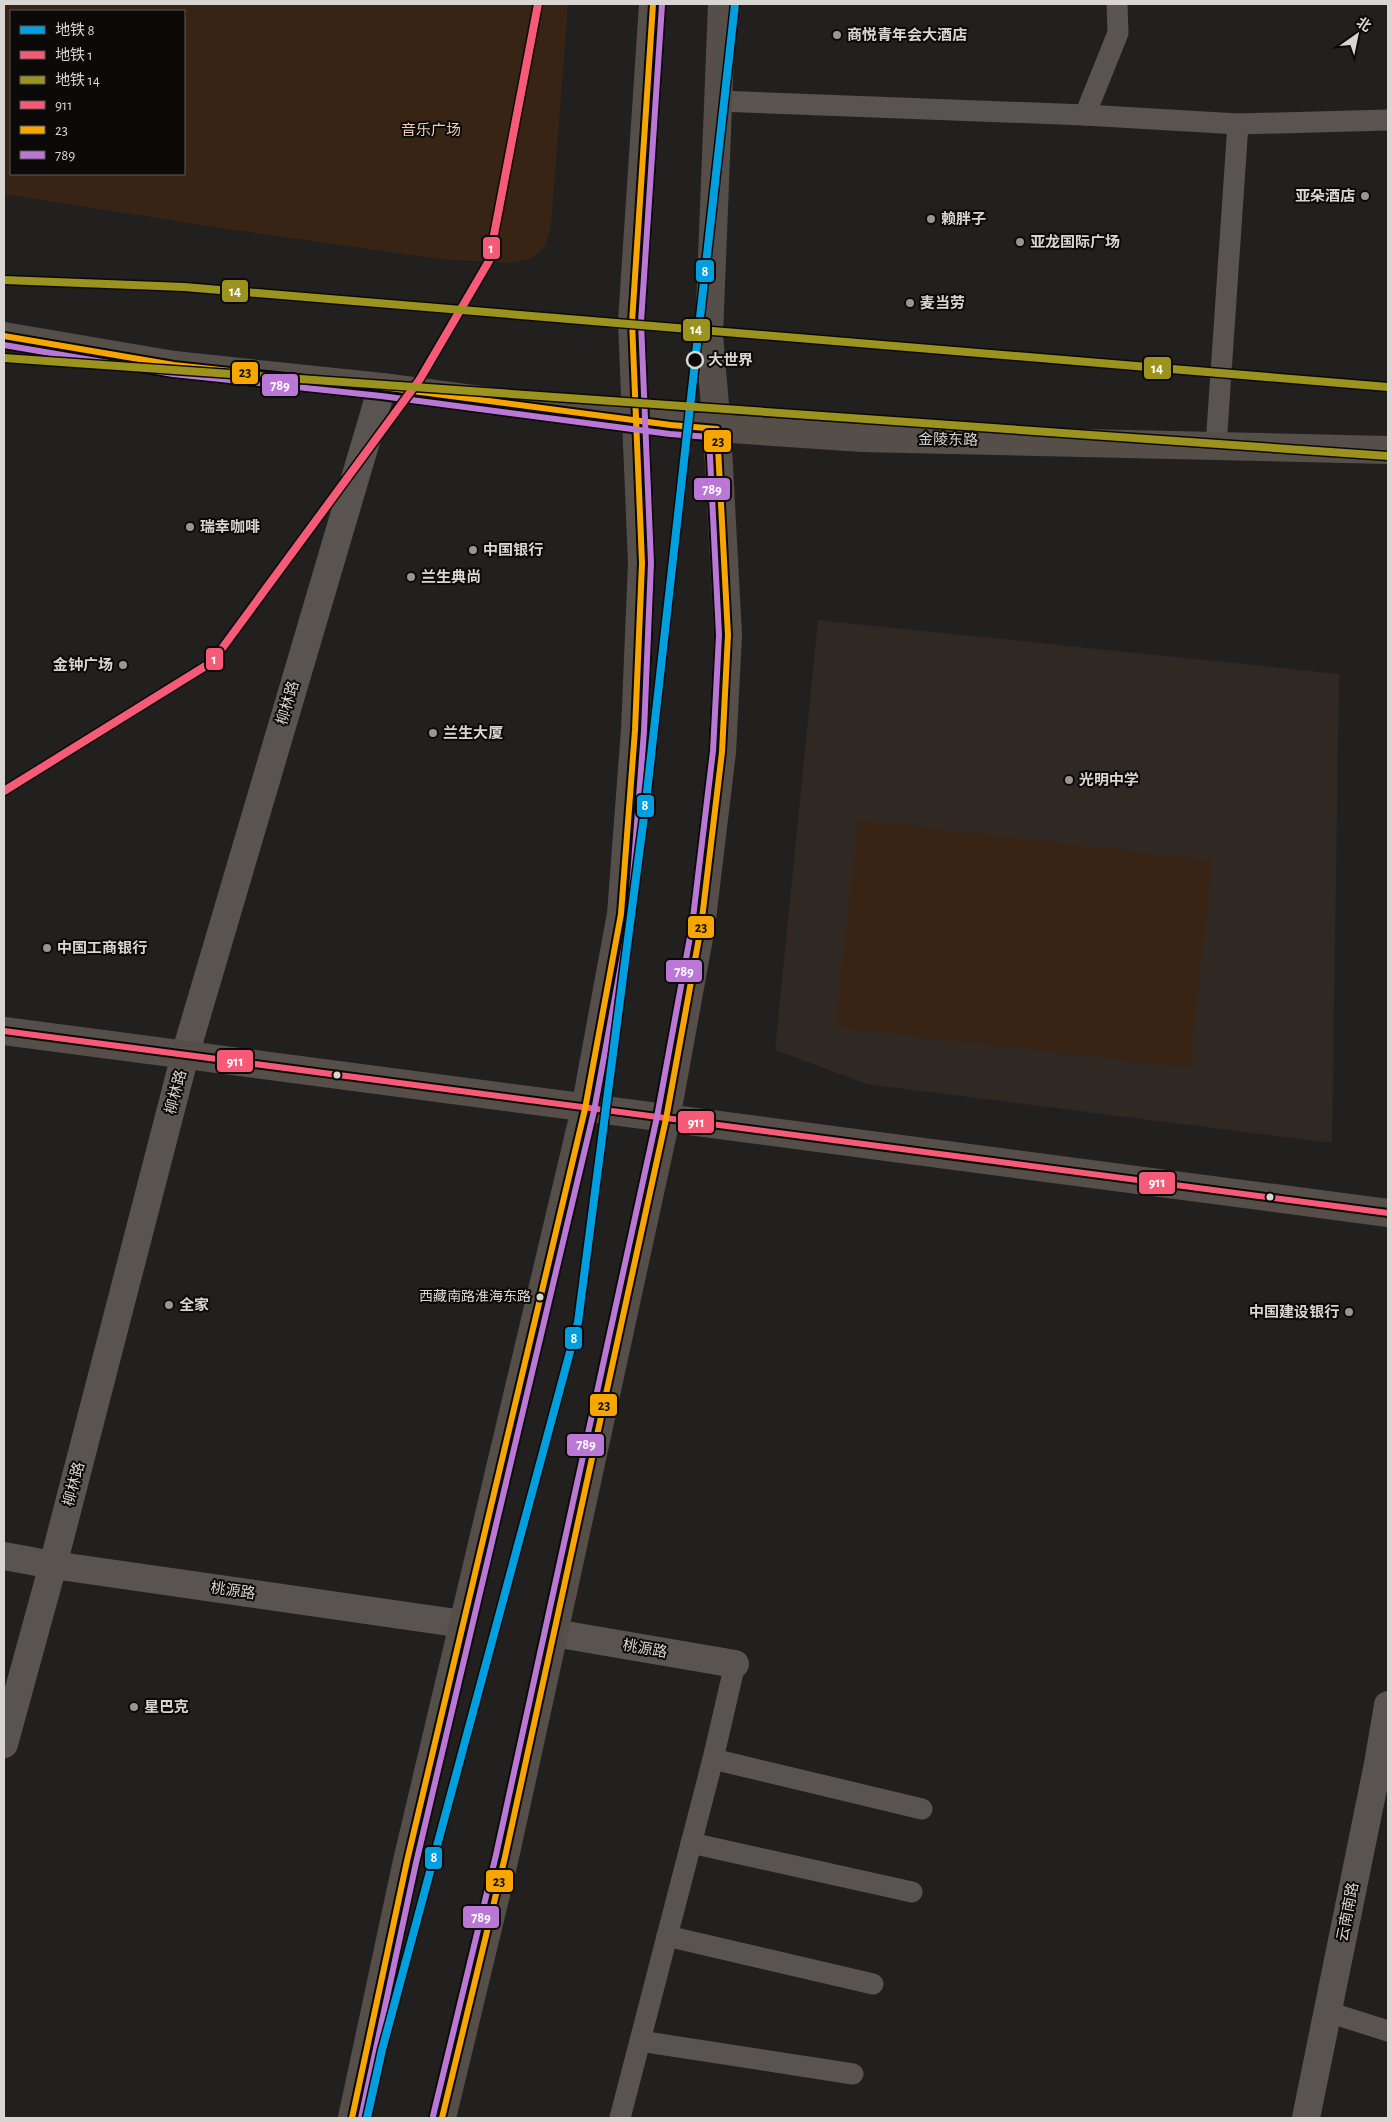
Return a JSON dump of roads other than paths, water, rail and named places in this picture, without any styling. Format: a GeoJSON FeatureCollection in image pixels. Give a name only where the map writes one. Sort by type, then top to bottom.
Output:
{"type":"FeatureCollection","features":[{"type":"Feature","properties":{"kind":"main road"},"geometry":{"type":"LineString","coordinates":[[352,2118],[407,1861],[585,1108],[621,914],[634,730],[642,564],[638,421],[632,322],[653,4]]}},
{"type":"Feature","properties":{"kind":"main road"},"geometry":{"type":"LineString","coordinates":[[442,2118],[505,1857],[666,1119],[701,927],[722,752],[728,635],[717,429],[709,335],[722,4]]}},
{"type":"Feature","properties":{"kind":"main road","name":"金陵东路"},"geometry":{"type":"LineString","coordinates":[[4,336],[174,365],[382,387],[638,421],[717,429],[862,438],[1388,450]]}},
{"type":"Feature","properties":{"kind":"main road"},"geometry":{"type":"LineString","coordinates":[[4,1031],[1388,1213]]}},
{"type":"Feature","properties":{"kind":"street","name":"柳林路"},"geometry":{"type":"LineString","coordinates":[[4,1744],[53,1565],[185,1055],[382,387]]}},
{"type":"Feature","properties":{"kind":"street","name":"桃源路"},"geometry":{"type":"LineString","coordinates":[[4,1556],[53,1565],[463,1624]]}},
{"type":"Feature","properties":{"kind":"street","name":"桃源路"},"geometry":{"type":"LineString","coordinates":[[554,1633],[735,1664]]}},
{"type":"Feature","properties":{"kind":"street","name":"云南南路"},"geometry":{"type":"LineString","coordinates":[[1306,2118],[1378,1764],[1388,1705]]}},
{"type":"Feature","properties":{"kind":"lane"},"geometry":{"type":"LineString","coordinates":[[1085,115],[1118,33],[1117,4]]}},
{"type":"Feature","properties":{"kind":"lane"},"geometry":{"type":"LineString","coordinates":[[719,101],[1085,115],[1238,124],[1388,120]]}},
{"type":"Feature","properties":{"kind":"lane"},"geometry":{"type":"LineString","coordinates":[[1216,446],[1238,124]]}},
{"type":"Feature","properties":{"kind":"lane"},"geometry":{"type":"LineString","coordinates":[[620,2118],[713,1758],[735,1664]]}},
{"type":"Feature","properties":{"kind":"lane"},"geometry":{"type":"LineString","coordinates":[[713,1758],[922,1809]]}},
{"type":"Feature","properties":{"kind":"lane"},"geometry":{"type":"LineString","coordinates":[[691,1844],[912,1892]]}},
{"type":"Feature","properties":{"kind":"lane"},"geometry":{"type":"LineString","coordinates":[[667,1936],[873,1984]]}},
{"type":"Feature","properties":{"kind":"lane"},"geometry":{"type":"LineString","coordinates":[[1328,2012],[1388,2030]]}},
{"type":"Feature","properties":{"kind":"lane"},"geometry":{"type":"LineString","coordinates":[[640,2041],[853,2074]]}},
{"type":"Feature","properties":{"kind":"metro line","name":"1"},"geometry":{"type":"LineString","coordinates":[[4,791],[212,662],[420,379],[489,261],[538,4]]}},
{"type":"Feature","properties":{"kind":"metro line","name":"8"},"geometry":{"type":"LineString","coordinates":[[367,2118],[382,2050],[578,1322],[646,801],[735,4]]}},
{"type":"Feature","properties":{"kind":"metro line","name":"14"},"geometry":{"type":"LineString","coordinates":[[4,280],[184,287],[1388,387]]}},
{"type":"Feature","properties":{"kind":"metro line","name":"14"},"geometry":{"type":"LineString","coordinates":[[4,358],[1388,456]]}},
{"type":"Feature","properties":{"kind":"place","name":"商悦青年会大酒店"},"geometry":{"type":"Point","coordinates":[837,35]}},
{"type":"Feature","properties":{"kind":"place","name":"亚朵酒店"},"geometry":{"type":"Point","coordinates":[1365,196]}},
{"type":"Feature","properties":{"kind":"place","name":"赖胖子"},"geometry":{"type":"Point","coordinates":[931,219]}},
{"type":"Feature","properties":{"kind":"place","name":"亚龙国际广场"},"geometry":{"type":"Point","coordinates":[1020,242]}},
{"type":"Feature","properties":{"kind":"place","name":"麦当劳"},"geometry":{"type":"Point","coordinates":[910,303]}},
{"type":"Feature","properties":{"kind":"place","name":"大世界"},"geometry":{"type":"Point","coordinates":[695,360]}},
{"type":"Feature","properties":{"kind":"place","name":"瑞幸咖啡"},"geometry":{"type":"Point","coordinates":[190,527]}},
{"type":"Feature","properties":{"kind":"place","name":"中国银行"},"geometry":{"type":"Point","coordinates":[473,550]}},
{"type":"Feature","properties":{"kind":"place","name":"兰生典尚"},"geometry":{"type":"Point","coordinates":[411,577]}},
{"type":"Feature","properties":{"kind":"place","name":"金钟广场"},"geometry":{"type":"Point","coordinates":[123,665]}},
{"type":"Feature","properties":{"kind":"place","name":"兰生大厦"},"geometry":{"type":"Point","coordinates":[433,733]}},
{"type":"Feature","properties":{"kind":"place","name":"光明中学"},"geometry":{"type":"Point","coordinates":[1069,780]}},
{"type":"Feature","properties":{"kind":"place","name":"中国工商银行"},"geometry":{"type":"Point","coordinates":[47,948]}},
{"type":"Feature","properties":{"kind":"place","name":"西藏南路淮海东路"},"geometry":{"type":"Point","coordinates":[540,1297]}},
{"type":"Feature","properties":{"kind":"place","name":"全家"},"geometry":{"type":"Point","coordinates":[169,1305]}},
{"type":"Feature","properties":{"kind":"place","name":"中国建设银行"},"geometry":{"type":"Point","coordinates":[1349,1312]}},
{"type":"Feature","properties":{"kind":"place","name":"星巴克"},"geometry":{"type":"Point","coordinates":[134,1707]}},
{"type":"Feature","properties":{"kind":"park label","name":"音乐广场"},"geometry":{"type":"Point","coordinates":[431,130]}}]}
